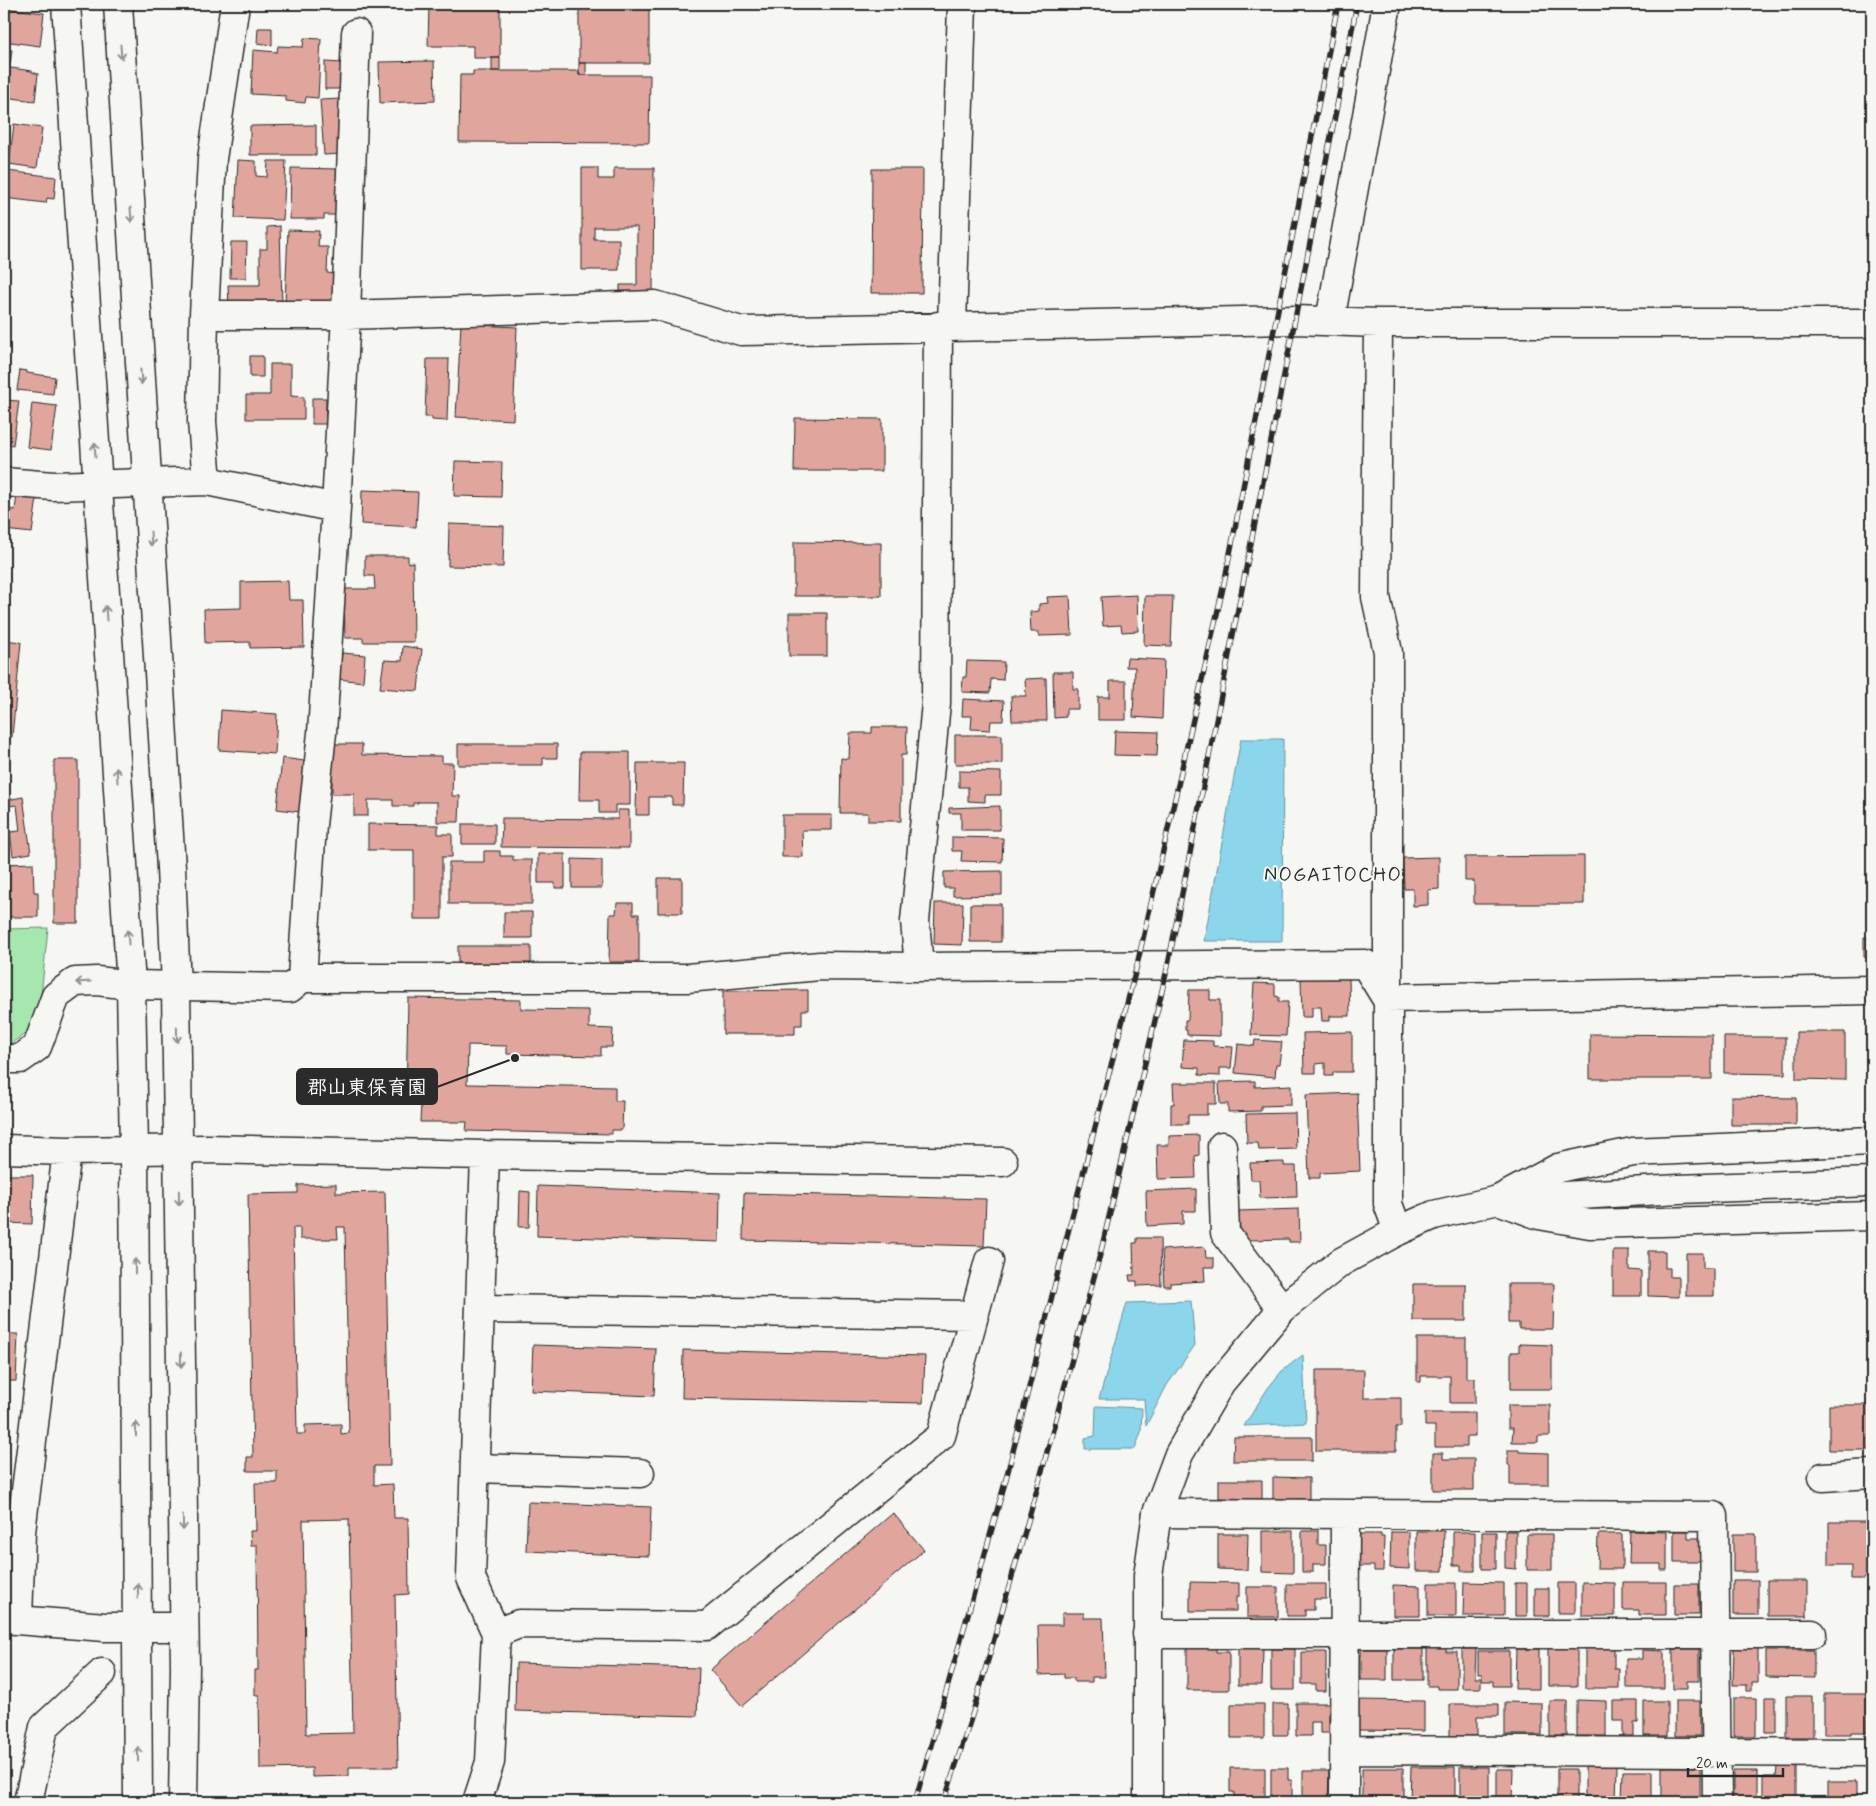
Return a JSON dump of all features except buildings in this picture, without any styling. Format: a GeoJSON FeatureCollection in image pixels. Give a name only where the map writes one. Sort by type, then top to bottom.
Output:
{"type":"FeatureCollection","features":[{"type":"Feature","properties":{"kind":"street"},"geometry":{"type":"LineString","coordinates":[[66,4],[131,986],[134,1150],[138,1802]]}},
{"type":"Feature","properties":{"kind":"street"},"geometry":{"type":"LineString","coordinates":[[118,4],[171,858],[176,986],[184,1627],[183,1802]]}},
{"type":"Feature","properties":{"kind":"street"},"geometry":{"type":"LineString","coordinates":[[207,481],[202,422],[204,315],[212,159],[236,4]]}},
{"type":"Feature","properties":{"kind":"street"},"geometry":{"type":"LineString","coordinates":[[919,968],[914,920],[936,703],[945,326],[962,4]]}},
{"type":"Feature","properties":{"kind":"street"},"geometry":{"type":"LineString","coordinates":[[1330,321],[1387,4]]}},
{"type":"Feature","properties":{"kind":"street"},"geometry":{"type":"LineString","coordinates":[[302,978],[312,826],[322,732],[336,508],[346,315],[356,33]]}},
{"type":"Feature","properties":{"kind":"street"},"geometry":{"type":"LineString","coordinates":[[204,315],[346,315],[655,305],[741,331],[1296,320],[1378,323],[1872,323]]}},
{"type":"Feature","properties":{"kind":"street"},"geometry":{"type":"LineString","coordinates":[[1378,323],[1376,597],[1388,652],[1386,998],[1388,1204],[1398,1231]]}},
{"type":"Feature","properties":{"kind":"street"},"geometry":{"type":"LineString","coordinates":[[4,482],[53,486],[207,481],[336,508]]}},
{"type":"Feature","properties":{"kind":"street"},"geometry":{"type":"LineString","coordinates":[[4,1059],[20,1059],[38,1047],[56,996],[75,982],[97,981],[131,986],[290,988],[302,978],[687,978],[820,966],[919,968],[1365,964],[1386,998]]}},
{"type":"Feature","properties":{"kind":"street"},"geometry":{"type":"LineString","coordinates":[[1386,998],[1872,990]]}},
{"type":"Feature","properties":{"kind":"street"},"geometry":{"type":"LineString","coordinates":[[1498,1200],[1558,1168],[1633,1152],[1872,1141]]}},
{"type":"Feature","properties":{"kind":"street"},"geometry":{"type":"LineString","coordinates":[[1222,1146],[1225,1233],[1282,1309]]}},
{"type":"Feature","properties":{"kind":"street"},"geometry":{"type":"LineString","coordinates":[[4,1149],[67,1151],[178,1149],[485,1156],[1003,1162]]}},
{"type":"Feature","properties":{"kind":"street"},"geometry":{"type":"LineString","coordinates":[[67,1151],[11,1619],[105,1627],[184,1627]]}},
{"type":"Feature","properties":{"kind":"street"},"geometry":{"type":"LineString","coordinates":[[476,1802],[490,1762],[496,1633],[471,1578],[485,1156]]}},
{"type":"Feature","properties":{"kind":"street"},"geometry":{"type":"LineString","coordinates":[[1148,1802],[1148,1576],[1157,1514],[1179,1454],[1221,1382],[1282,1309],[1341,1262],[1398,1231],[1434,1215],[1498,1200],[1680,1189],[1872,1182]]}},
{"type":"Feature","properties":{"kind":"street"},"geometry":{"type":"LineString","coordinates":[[1498,1200],[1539,1215],[1590,1224],[1872,1216]]}},
{"type":"Feature","properties":{"kind":"street"},"geometry":{"type":"LineString","coordinates":[[496,1633],[519,1624],[707,1626],[941,1436],[989,1260]]}},
{"type":"Feature","properties":{"kind":"street"},"geometry":{"type":"LineString","coordinates":[[480,1309],[974,1315]]}},
{"type":"Feature","properties":{"kind":"street"},"geometry":{"type":"LineString","coordinates":[[475,1468],[640,1473]]}},
{"type":"Feature","properties":{"kind":"street"},"geometry":{"type":"LineString","coordinates":[[1824,1476],[1872,1474]]}},
{"type":"Feature","properties":{"kind":"street"},"geometry":{"type":"LineString","coordinates":[[1157,1514],[1714,1516],[1717,1802]]}},
{"type":"Feature","properties":{"kind":"street"},"geometry":{"type":"LineString","coordinates":[[1344,1802],[1345,1515]]}},
{"type":"Feature","properties":{"kind":"street"},"geometry":{"type":"LineString","coordinates":[[1147,1634],[1812,1634]]}},
{"type":"Feature","properties":{"kind":"street"},"geometry":{"type":"LineString","coordinates":[[28,1802],[44,1727],[102,1674]]}},
{"type":"Feature","properties":{"kind":"street"},"geometry":{"type":"LineString","coordinates":[[1345,1750],[1872,1753]]}},
{"type":"Feature","properties":{"kind":"green space"},"geometry":{"type":"Polygon","coordinates":[[[48,928],[38,1025],[4,1047],[4,929],[48,928]]]}},
{"type":"Feature","properties":{"kind":"water"},"geometry":{"type":"Polygon","coordinates":[[[1241,739],[1283,739],[1282,941],[1204,941],[1241,739]]]}},
{"type":"Feature","properties":{"kind":"water"},"geometry":{"type":"Polygon","coordinates":[[[1191,1301],[1195,1345],[1167,1385],[1146,1426],[1144,1399],[1099,1399],[1127,1303],[1191,1301]]]}},
{"type":"Feature","properties":{"kind":"water"},"geometry":{"type":"Polygon","coordinates":[[[1303,1355],[1306,1423],[1244,1426],[1268,1388],[1282,1371],[1303,1355]]]}},
{"type":"Feature","properties":{"kind":"water"},"geometry":{"type":"Polygon","coordinates":[[[1096,1406],[1142,1408],[1141,1432],[1135,1449],[1085,1449],[1085,1438],[1095,1436],[1096,1406]]]}},
{"type":"Feature","properties":{"kind":"railway"},"geometry":{"type":"LineString","coordinates":[[915,1802],[1006,1479],[1137,965],[1225,579],[1338,4]]}},
{"type":"Feature","properties":{"kind":"railway"},"geometry":{"type":"LineString","coordinates":[[944,1802],[973,1712],[1036,1493],[1101,1251],[1168,965],[1357,4]]}},
{"type":"Feature","properties":{"kind":"place","name":"郡山東保育園"},"geometry":{"type":"Point","coordinates":[515,1058]}},
{"type":"Feature","properties":{"kind":"district","name":"NOGAITOCHO"},"geometry":{"type":"Point","coordinates":[1333,875]}}]}
